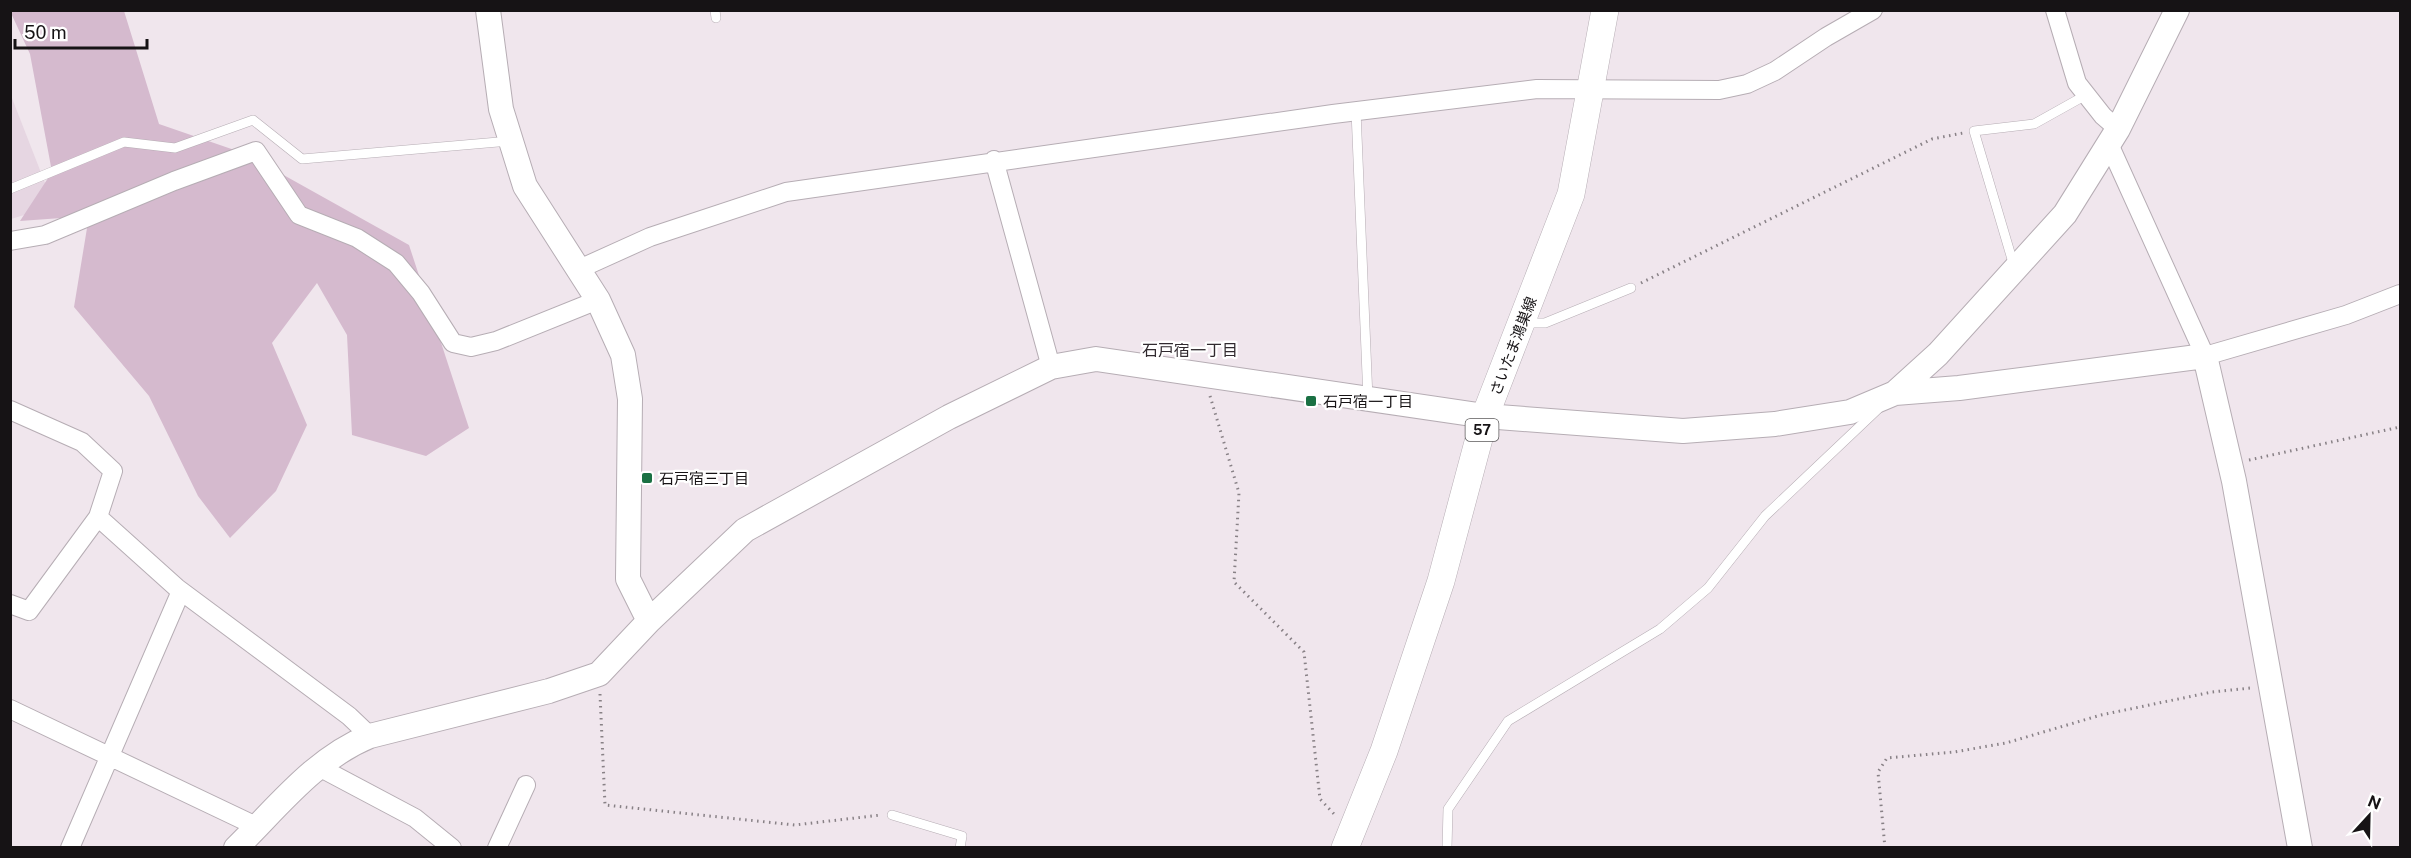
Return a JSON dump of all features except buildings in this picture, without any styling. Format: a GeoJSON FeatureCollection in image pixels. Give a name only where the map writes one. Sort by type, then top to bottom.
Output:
{"type":"FeatureCollection","features":[{"type":"Feature","properties":{"kind":"main road","name":"さいたま鴻巣線"},"geometry":{"type":"LineString","coordinates":[[1350,835],[1384,751],[1442,581],[1485,416],[1571,194],[1605,10]]}},
{"type":"Feature","properties":{"kind":"street"},"geometry":{"type":"LineString","coordinates":[[488,10],[501,109],[525,186],[597,300],[623,355],[630,399],[628,579],[649,621]]}},
{"type":"Feature","properties":{"kind":"street"},"geometry":{"type":"LineString","coordinates":[[577,270],[669,230],[786,192],[994,160],[1537,89],[1592,90],[1652,87],[1719,90],[1747,84],[1775,71],[1826,37],[1873,10]]}},
{"type":"Feature","properties":{"kind":"street"},"geometry":{"type":"LineString","coordinates":[[2055,10],[2077,83],[2103,116],[2114,136],[2205,356],[2230,464],[2300,848]]}},
{"type":"Feature","properties":{"kind":"street"},"geometry":{"type":"LineString","coordinates":[[1895,393],[1938,354],[2065,214],[2114,136],[2177,10]]}},
{"type":"Feature","properties":{"kind":"street"},"geometry":{"type":"LineString","coordinates":[[10,241],[45,235],[174,181],[256,151],[299,215],[357,238],[396,263],[421,293],[453,343],[471,347],[496,341],[597,300]]}},
{"type":"Feature","properties":{"kind":"street"},"geometry":{"type":"LineString","coordinates":[[994,160],[1051,367]]}},
{"type":"Feature","properties":{"kind":"street"},"geometry":{"type":"LineString","coordinates":[[236,848],[317,766],[349,745],[370,736],[549,691],[599,674],[649,621],[745,530],[949,417],[1051,367],[1096,359],[1485,416],[1683,430],[1775,424],[1850,412],[1895,393],[1971,386],[2205,356],[2346,315],[2400,294]]}},
{"type":"Feature","properties":{"kind":"street"},"geometry":{"type":"LineString","coordinates":[[10,410],[82,442],[113,471],[98,517],[29,611],[10,604]]}},
{"type":"Feature","properties":{"kind":"street"},"geometry":{"type":"LineString","coordinates":[[98,517],[181,591],[349,716],[370,736]]}},
{"type":"Feature","properties":{"kind":"street"},"geometry":{"type":"LineString","coordinates":[[70,848],[181,591]]}},
{"type":"Feature","properties":{"kind":"street"},"geometry":{"type":"LineString","coordinates":[[10,709],[258,827]]}},
{"type":"Feature","properties":{"kind":"street"},"geometry":{"type":"LineString","coordinates":[[317,766],[415,818],[452,848]]}},
{"type":"Feature","properties":{"kind":"street"},"geometry":{"type":"LineString","coordinates":[[498,848],[526,785]]}},
{"type":"Feature","properties":{"kind":"lane"},"geometry":{"type":"LineString","coordinates":[[2014,269],[1974,131],[2034,124],[2086,94]]}},
{"type":"Feature","properties":{"kind":"lane"},"geometry":{"type":"LineString","coordinates":[[1356,111],[1368,399]]}},
{"type":"Feature","properties":{"kind":"lane"},"geometry":{"type":"LineString","coordinates":[[10,189],[124,142],[175,148],[253,120],[302,159],[511,141]]}},
{"type":"Feature","properties":{"kind":"lane"},"geometry":{"type":"LineString","coordinates":[[1522,323],[1545,323],[1631,288]]}},
{"type":"Feature","properties":{"kind":"lane"},"geometry":{"type":"LineString","coordinates":[[1447,848],[1448,809],[1508,721],[1660,629],[1708,588],[1765,516],[1895,393]]}},
{"type":"Feature","properties":{"kind":"lane"},"geometry":{"type":"LineString","coordinates":[[892,815],[962,836],[960,848]]}},
{"type":"Feature","properties":{"kind":"path"},"geometry":{"type":"LineString","coordinates":[[1631,288],[1850,177],[1932,139],[1974,131]]}},
{"type":"Feature","properties":{"kind":"path"},"geometry":{"type":"LineString","coordinates":[[1204,375],[1239,493],[1234,582],[1304,652],[1320,799],[1350,835]]}},
{"type":"Feature","properties":{"kind":"path"},"geometry":{"type":"LineString","coordinates":[[2230,464],[2400,427]]}},
{"type":"Feature","properties":{"kind":"path"},"geometry":{"type":"LineString","coordinates":[[599,674],[604,805],[795,825],[871,815],[892,815]]}},
{"type":"Feature","properties":{"kind":"path"},"geometry":{"type":"LineString","coordinates":[[1885,848],[1878,772],[1887,758],[1954,752],[1995,745],[2101,715],[2212,692],[2270,686]]}},
{"type":"Feature","properties":{"kind":"shaded area"},"geometry":{"type":"Polygon","coordinates":[[[10,11],[124,11],[159,124],[246,154],[409,245],[469,428],[426,456],[352,435],[347,335],[317,283],[272,343],[307,425],[276,491],[230,538],[198,496],[149,396],[74,307],[89,216],[20,221],[52,172],[30,54],[10,11]]]}},
{"type":"Feature","properties":{"kind":"shaded area"},"geometry":{"type":"Polygon","coordinates":[[[10,93],[54,206],[11,219],[10,219],[10,93]]]}},
{"type":"Feature","properties":{"kind":"place","name":"石戸宿一丁目"},"geometry":{"type":"Point","coordinates":[1311,401]}},
{"type":"Feature","properties":{"kind":"place","name":"石戸宿三丁目"},"geometry":{"type":"Point","coordinates":[647,478]}},
{"type":"Feature","properties":{"kind":"district","name":"石戸宿一丁目"},"geometry":{"type":"Point","coordinates":[1190,350]}}]}
